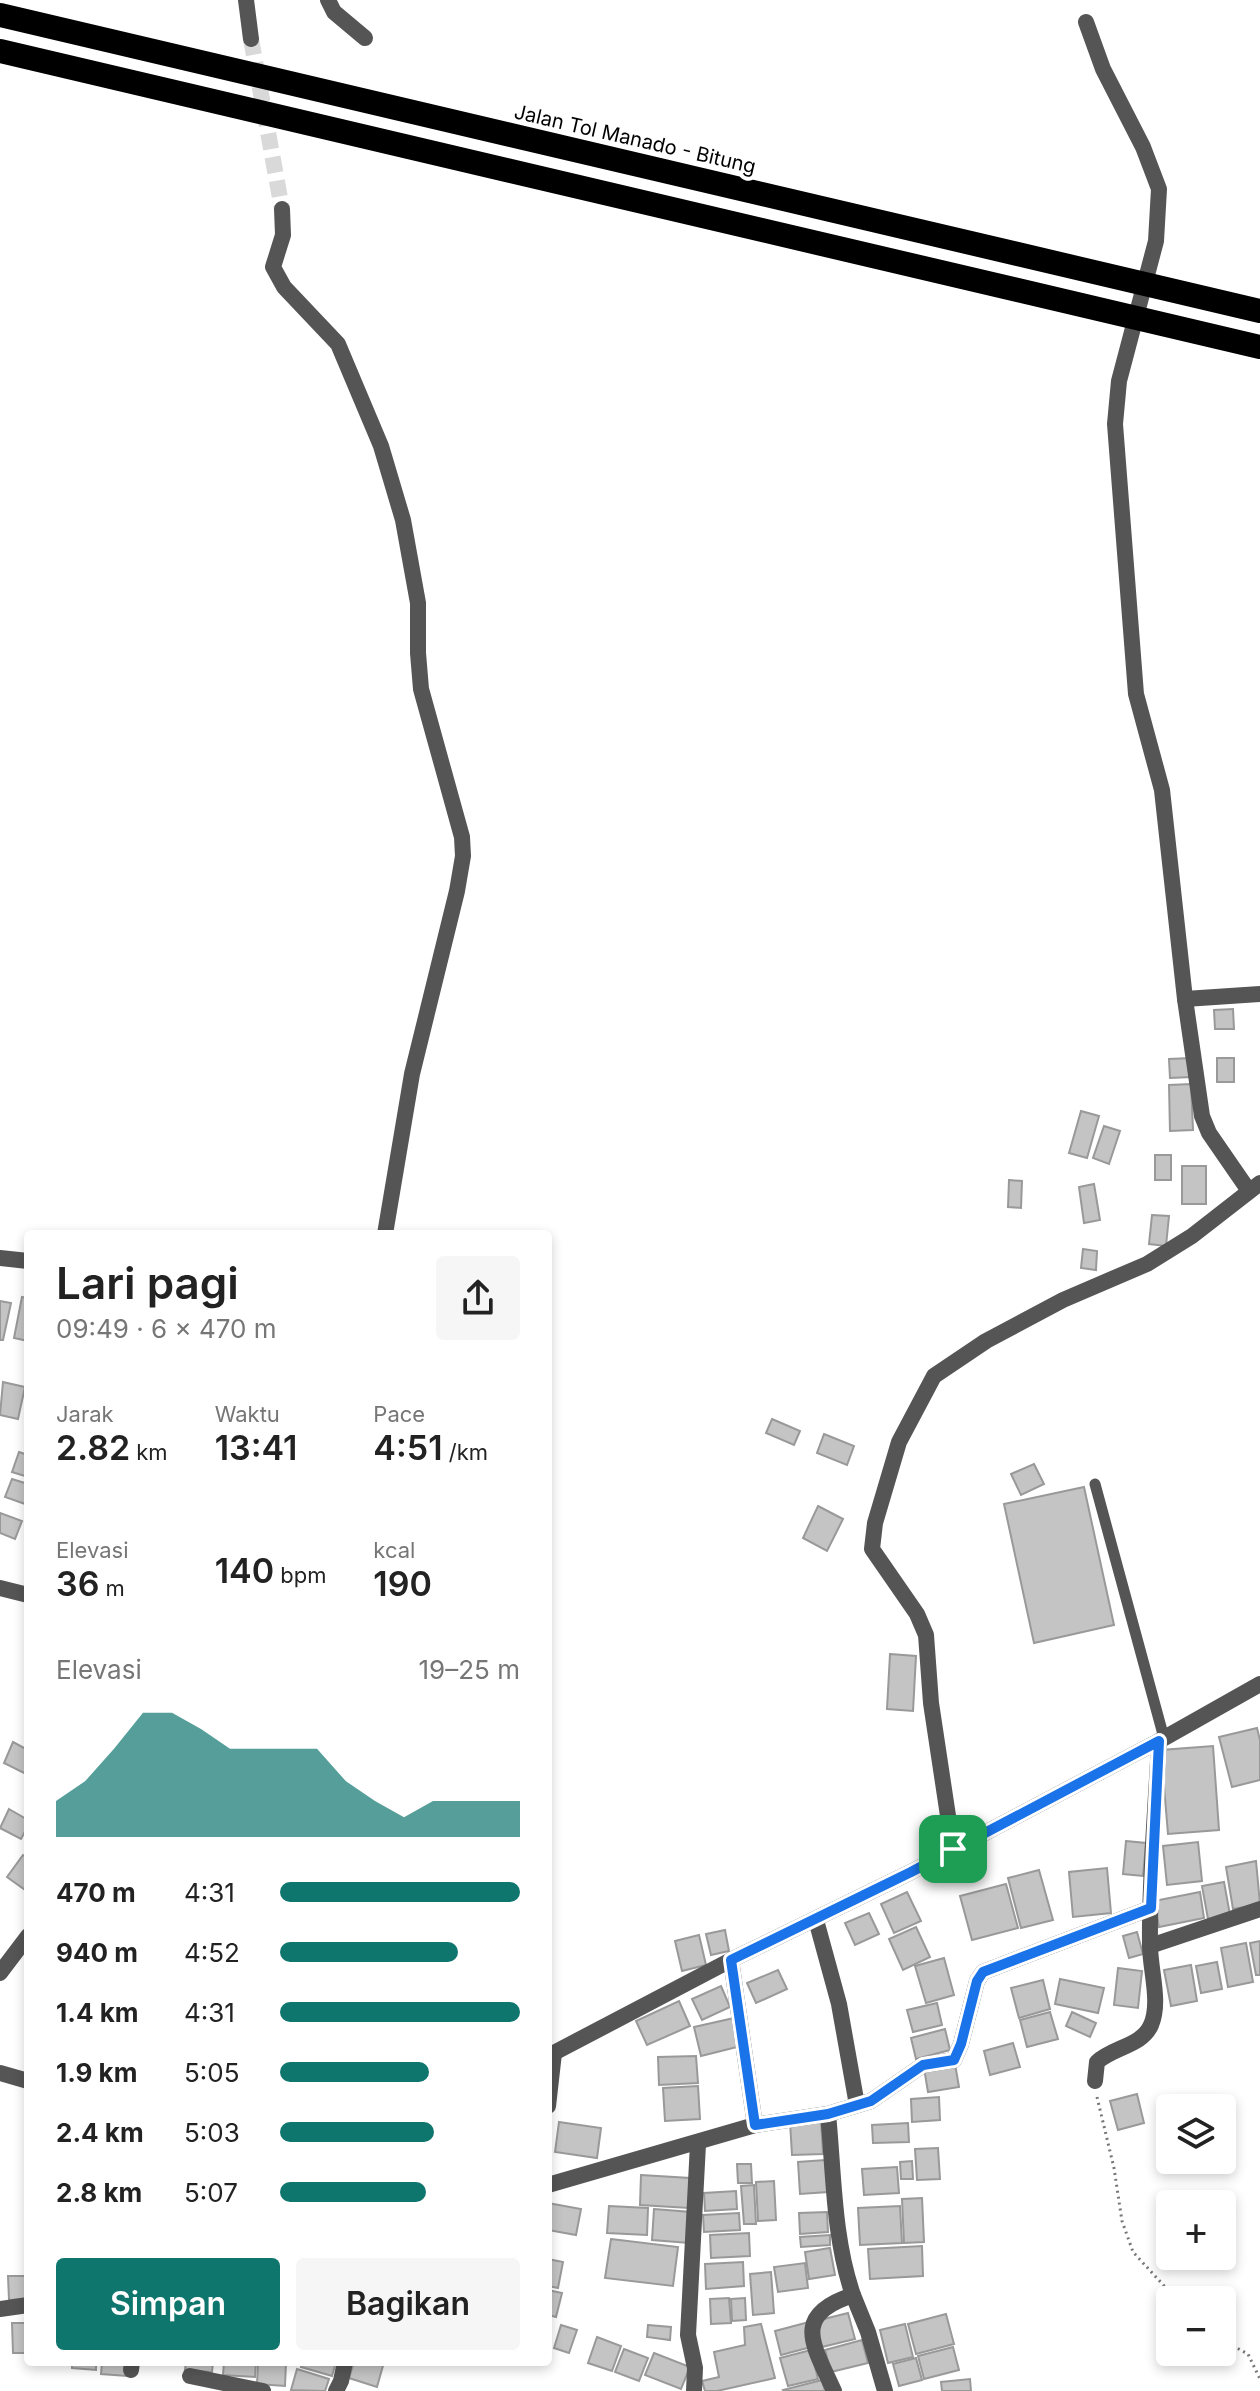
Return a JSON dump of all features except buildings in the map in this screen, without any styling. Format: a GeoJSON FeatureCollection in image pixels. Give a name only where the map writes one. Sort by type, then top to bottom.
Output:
{"type":"FeatureCollection","features":[{"type":"Feature","properties":{"kind":"highway","name":"Jalan Tol Manado - Bitung"},"geometry":{"type":"LineString","coordinates":[[0,15],[1260,311]]}},
{"type":"Feature","properties":{"kind":"highway"},"geometry":{"type":"LineString","coordinates":[[0,51],[1260,347]]}},
{"type":"Feature","properties":{"kind":"street"},"geometry":{"type":"LineString","coordinates":[[246,0],[251,39]]}},
{"type":"Feature","properties":{"kind":"street"},"geometry":{"type":"LineString","coordinates":[[328,0],[334,12],[365,38]]}},
{"type":"Feature","properties":{"kind":"street"},"geometry":{"type":"LineString","coordinates":[[953,1849],[931,1703],[926,1635],[917,1614],[872,1549],[875,1523],[899,1442],[934,1376],[986,1341],[1063,1300],[1126,1276],[1147,1264],[1192,1236],[1255,1187],[1209,1133],[1202,1116],[1185,999],[1162,790],[1136,694],[1115,424],[1119,381],[1156,241],[1159,189],[1143,147],[1103,69],[1086,22]]}},
{"type":"Feature","properties":{"kind":"street"},"geometry":{"type":"LineString","coordinates":[[282,209],[283,235],[273,267],[284,287],[338,344],[381,446],[403,520],[418,603],[421,689],[462,837],[463,856],[457,891],[412,1074],[386,1230]]}},
{"type":"Feature","properties":{"kind":"street"},"geometry":{"type":"LineString","coordinates":[[1185,999],[1260,994]]}},
{"type":"Feature","properties":{"kind":"street"},"geometry":{"type":"LineString","coordinates":[[0,1258],[24,1261]]}},
{"type":"Feature","properties":{"kind":"street"},"geometry":{"type":"LineString","coordinates":[[0,1588],[24,1594]]}},
{"type":"Feature","properties":{"kind":"street"},"geometry":{"type":"LineString","coordinates":[[552,2053],[1162,1740],[1260,1684]]}},
{"type":"Feature","properties":{"kind":"street"},"geometry":{"type":"LineString","coordinates":[[1095,2081],[1097,2062],[1107,2053],[1141,2039],[1152,2023],[1155,2009],[1150,1946],[1162,1740]]}},
{"type":"Feature","properties":{"kind":"street"},"geometry":{"type":"LineString","coordinates":[[552,2184],[755,2125],[828,2114],[871,2101],[923,2065],[954,2060],[977,1981],[983,1972],[1151,1908]]}},
{"type":"Feature","properties":{"kind":"street"},"geometry":{"type":"LineString","coordinates":[[1150,1946],[1260,1909]]}},
{"type":"Feature","properties":{"kind":"street"},"geometry":{"type":"LineString","coordinates":[[816,1920],[839,2004],[857,2105]]}},
{"type":"Feature","properties":{"kind":"street"},"geometry":{"type":"LineString","coordinates":[[0,1973],[24,1941]]}},
{"type":"Feature","properties":{"kind":"street"},"geometry":{"type":"LineString","coordinates":[[731,1960],[755,2125]]}},
{"type":"Feature","properties":{"kind":"street"},"geometry":{"type":"LineString","coordinates":[[0,2073],[24,2080]]}},
{"type":"Feature","properties":{"kind":"street"},"geometry":{"type":"LineString","coordinates":[[828,2114],[837,2234],[843,2267],[868,2332],[885,2391]]}},
{"type":"Feature","properties":{"kind":"street"},"geometry":{"type":"LineString","coordinates":[[694,2391],[695,2368],[688,2335],[698,2144]]}},
{"type":"Feature","properties":{"kind":"street"},"geometry":{"type":"LineString","coordinates":[[834,2391],[820,2358],[812,2324],[819,2311],[853,2295]]}},
{"type":"Feature","properties":{"kind":"street"},"geometry":{"type":"LineString","coordinates":[[0,2309],[24,2306]]}},
{"type":"Feature","properties":{"kind":"street"},"geometry":{"type":"LineString","coordinates":[[336,2391],[344,2366]]}},
{"type":"Feature","properties":{"kind":"street"},"geometry":{"type":"LineString","coordinates":[[190,2376],[263,2391]]}},
{"type":"Feature","properties":{"kind":"lane"},"geometry":{"type":"LineString","coordinates":[[1095,1484],[1162,1740]]}},
{"type":"Feature","properties":{"kind":"path"},"geometry":{"type":"LineString","coordinates":[[1095,2081],[1122,2221],[1133,2252],[1164,2286]]}},
{"type":"Feature","properties":{"kind":"path"},"geometry":{"type":"LineString","coordinates":[[1236,2348],[1248,2354],[1260,2379]]}},
{"type":"Feature","properties":{"kind":"tunnel"},"geometry":{"type":"LineString","coordinates":[[251,39],[282,209]]}},
{"type":"Feature","properties":{"kind":"route"},"geometry":{"type":"LineString","coordinates":[[1159,1741],[1151,1908],[983,1972],[977,1981],[954,2060],[923,2065],[871,2101],[828,2114],[755,2125],[731,1960],[953,1849],[1159,1741]]}}]}
